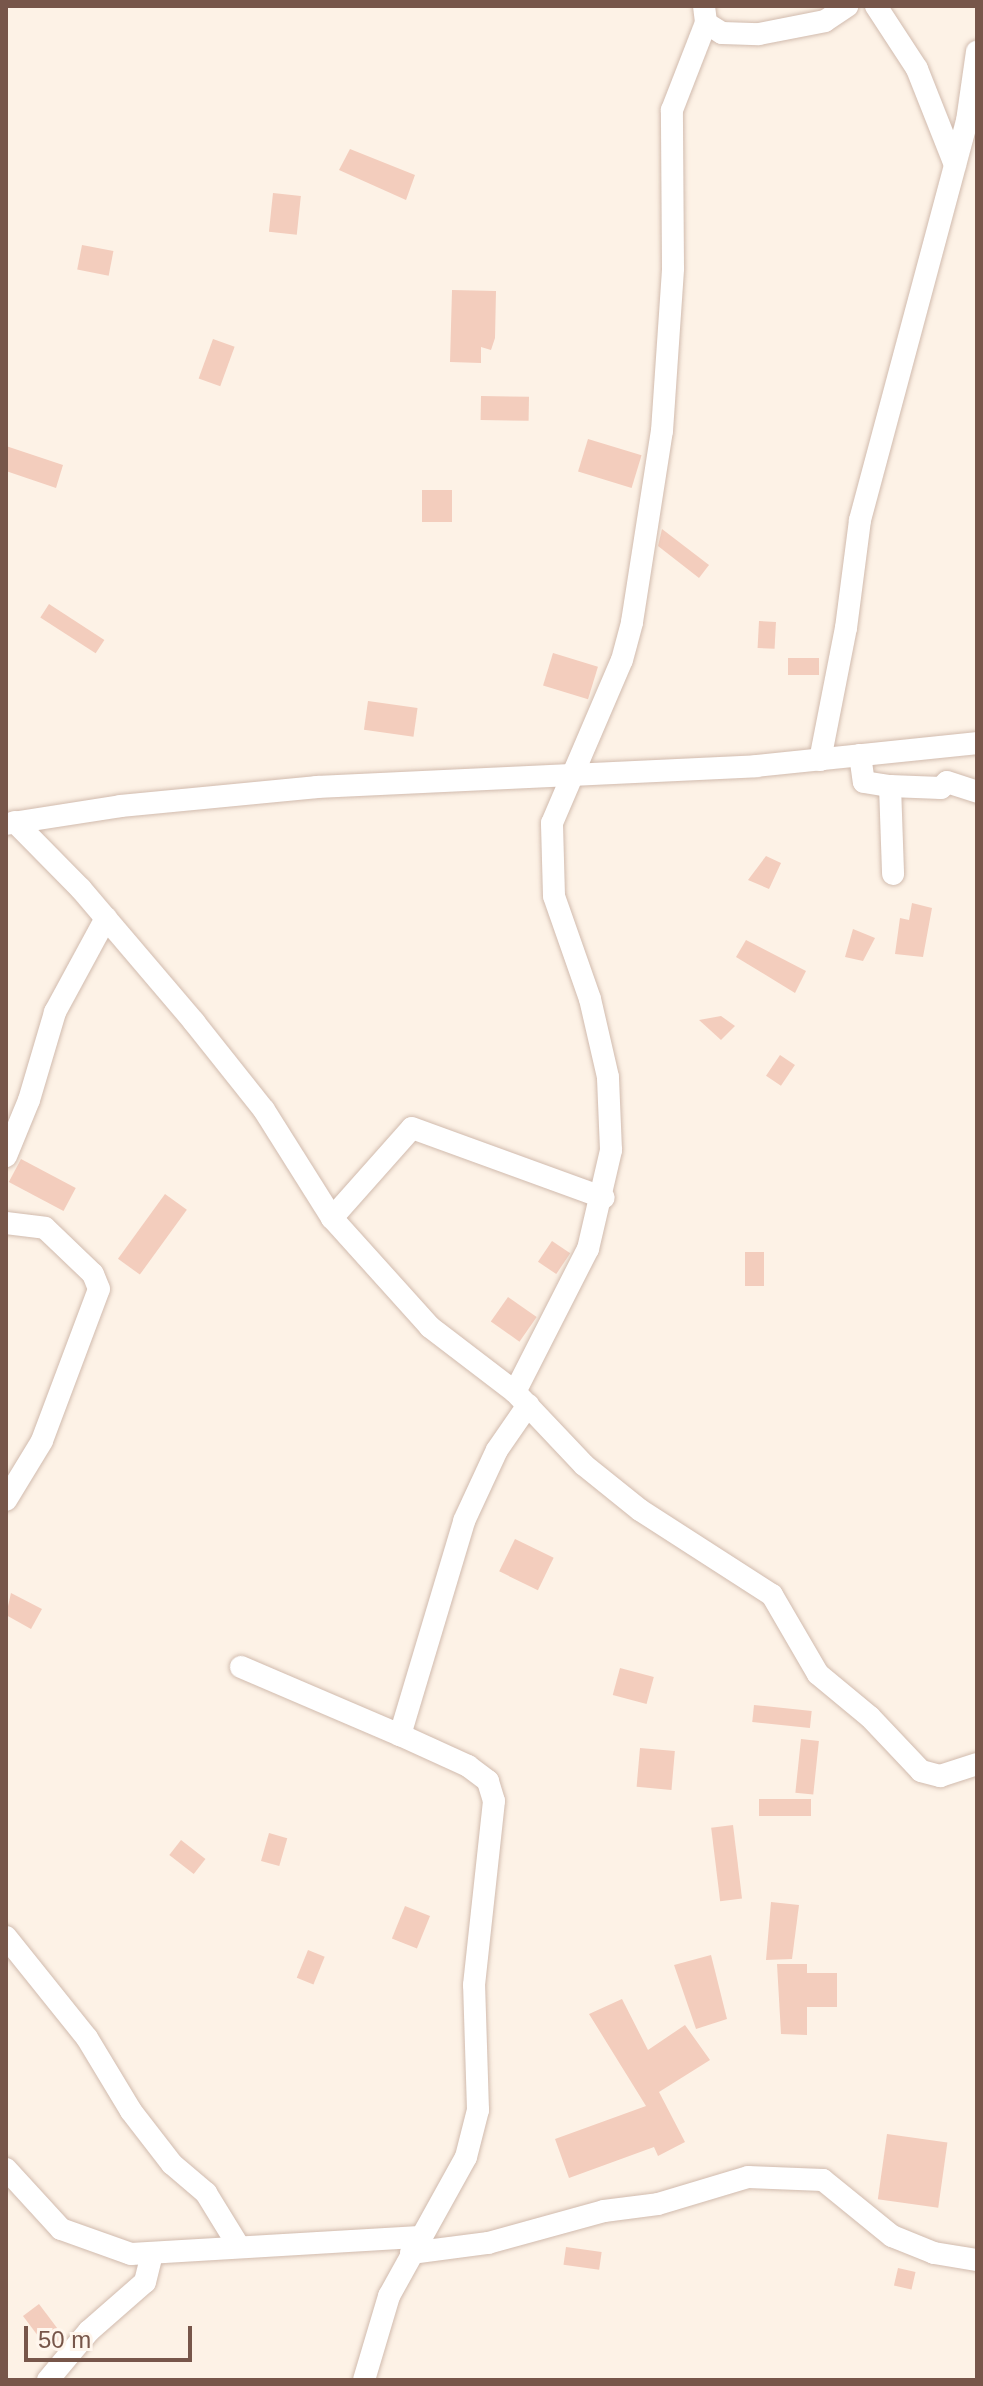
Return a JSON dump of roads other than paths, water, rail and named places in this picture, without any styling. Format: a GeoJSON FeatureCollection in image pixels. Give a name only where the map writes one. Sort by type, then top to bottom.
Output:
{"type":"FeatureCollection","features":[{"type":"Feature","properties":{"kind":"street"},"geometry":{"type":"LineString","coordinates":[[400,1735],[464,1521],[588,1249],[604,1198],[611,1150],[608,1077],[590,999],[554,896],[550,858],[552,823],[622,660],[632,622],[662,431],[673,268],[672,110],[705,14],[722,33],[759,34],[825,21],[847,6]]}},
{"type":"Feature","properties":{"kind":"street"},"geometry":{"type":"LineString","coordinates":[[876,6],[917,69],[955,166]]}},
{"type":"Feature","properties":{"kind":"street"},"geometry":{"type":"LineString","coordinates":[[820,760],[846,628],[860,520],[955,166],[977,52]]}},
{"type":"Feature","properties":{"kind":"street"},"geometry":{"type":"LineString","coordinates":[[10,823],[121,806],[317,787],[820,760],[977,743]]}},
{"type":"Feature","properties":{"kind":"street"},"geometry":{"type":"LineString","coordinates":[[860,755],[864,782],[941,788],[947,782],[977,792]]}},
{"type":"Feature","properties":{"kind":"street"},"geometry":{"type":"LineString","coordinates":[[890,786],[893,874]]}},
{"type":"Feature","properties":{"kind":"street"},"geometry":{"type":"LineString","coordinates":[[10,823],[106,918],[264,1110],[332,1218],[430,1327],[522,1399],[584,1465],[640,1510],[772,1595],[818,1674],[870,1717],[921,1771],[940,1776],[977,1764]]}},
{"type":"Feature","properties":{"kind":"street"},"geometry":{"type":"LineString","coordinates":[[6,1156],[29,1100],[55,1012],[106,918]]}},
{"type":"Feature","properties":{"kind":"street"},"geometry":{"type":"LineString","coordinates":[[332,1218],[412,1128],[604,1198]]}},
{"type":"Feature","properties":{"kind":"street"},"geometry":{"type":"LineString","coordinates":[[6,1223],[45,1228],[93,1274],[99,1289],[42,1441],[6,1500]]}},
{"type":"Feature","properties":{"kind":"street"},"geometry":{"type":"LineString","coordinates":[[241,1667],[468,1766],[488,1781],[494,1801],[474,1985],[474,2136],[389,2296],[364,2380]]}},
{"type":"Feature","properties":{"kind":"street"},"geometry":{"type":"LineString","coordinates":[[6,1937],[87,2038],[131,2111],[172,2164],[206,2193],[238,2245]]}},
{"type":"Feature","properties":{"kind":"street"},"geometry":{"type":"LineString","coordinates":[[6,2169],[61,2229],[131,2254],[238,2245],[488,2243],[604,2211],[658,2204],[748,2177],[823,2180],[892,2236],[934,2253],[977,2260]]}},
{"type":"Feature","properties":{"kind":"street"},"geometry":{"type":"LineString","coordinates":[[48,2380],[89,2331],[145,2282],[152,2254]]}}]}
